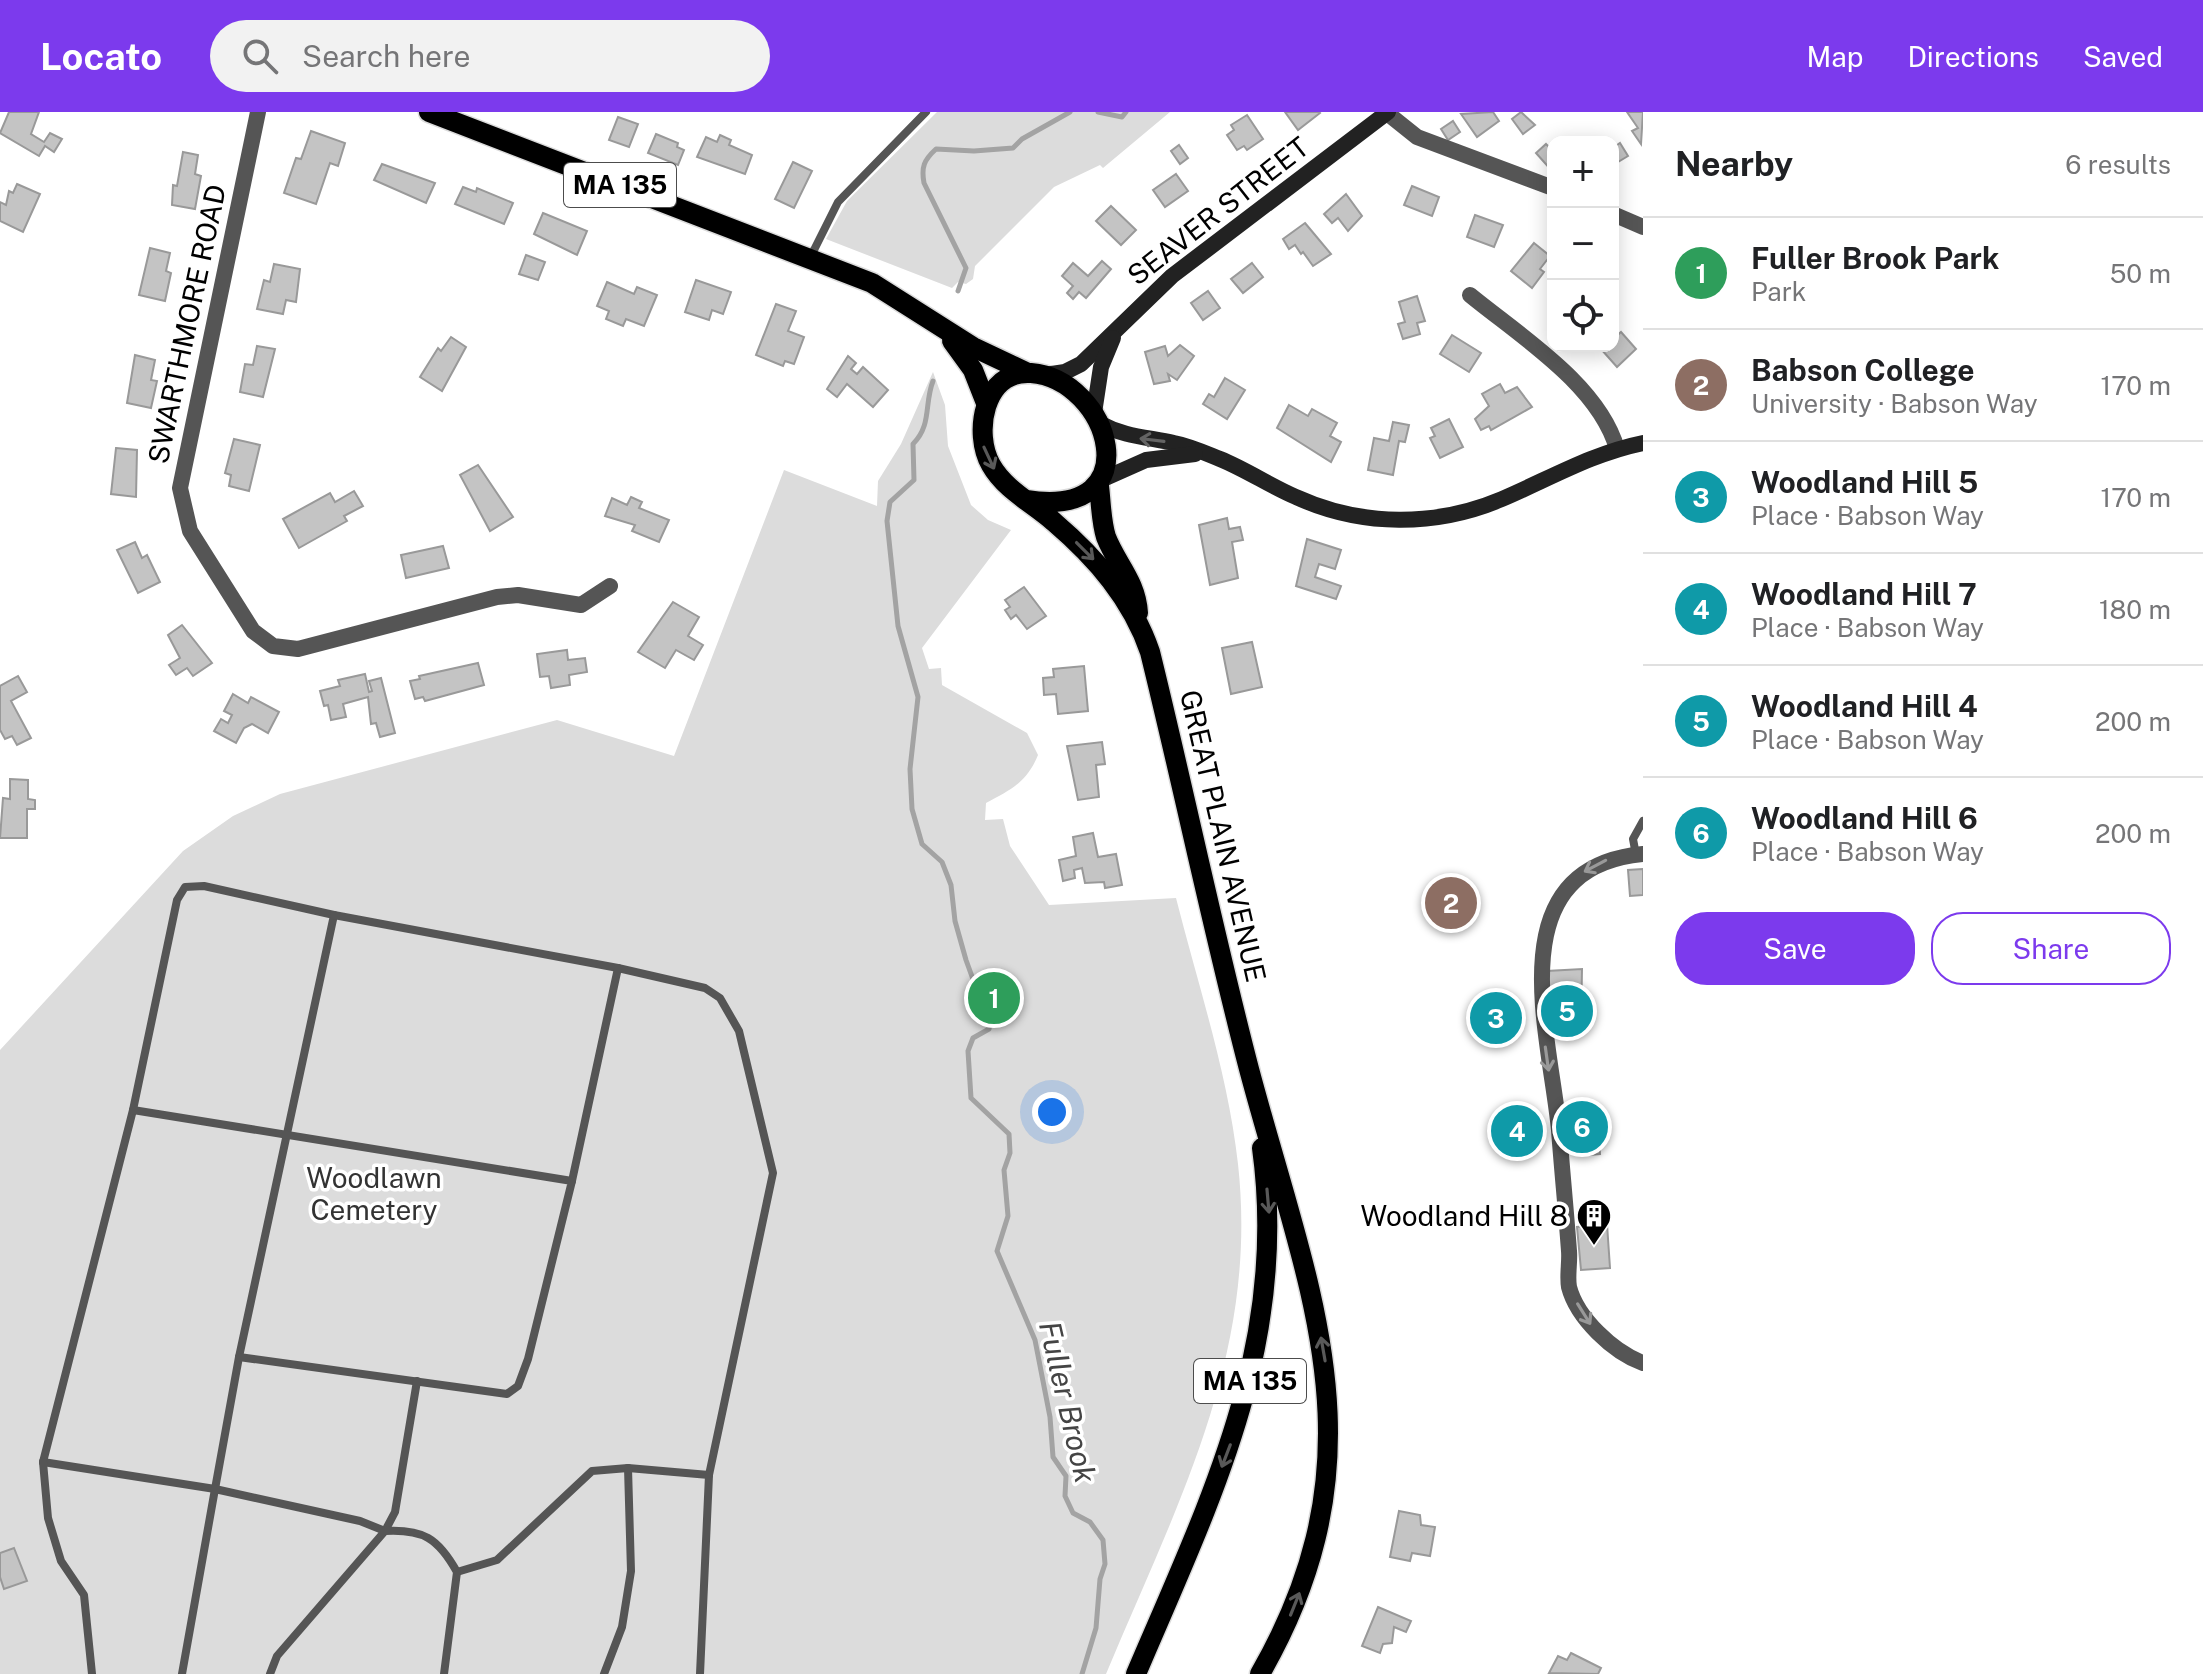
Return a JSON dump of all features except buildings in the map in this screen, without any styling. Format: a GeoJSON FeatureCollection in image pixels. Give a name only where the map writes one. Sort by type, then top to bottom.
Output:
{"type":"FeatureCollection","features":[{"type":"Feature","properties":{"kind":"main road","name":"MA 135"},"geometry":{"type":"LineString","coordinates":[[429,112],[892,293],[973,347],[1074,392],[1097,418],[1106,466],[1100,483]]}},
{"type":"Feature","properties":{"kind":"main road","name":"SEAVER STREET"},"geometry":{"type":"LineString","coordinates":[[1035,374],[1065,372],[1081,364],[1172,276],[1388,112]]}},
{"type":"Feature","properties":{"kind":"main road","name":"MA 135"},"geometry":{"type":"LineString","coordinates":[[936,323],[968,360],[986,403],[980,427],[984,450],[993,469],[1026,500]]}},
{"type":"Feature","properties":{"kind":"main road","name":"SEAVER STREET"},"geometry":{"type":"LineString","coordinates":[[1097,418],[1101,367],[1120,325]]}},
{"type":"Feature","properties":{"kind":"main road"},"geometry":{"type":"LineString","coordinates":[[986,403],[1004,383],[1035,374]]}},
{"type":"Feature","properties":{"kind":"main road"},"geometry":{"type":"LineString","coordinates":[[1097,418],[1130,437],[1176,443],[1206,453],[1249,471],[1312,504],[1361,517],[1409,520],[1478,508],[1617,449],[1643,443]]}},
{"type":"Feature","properties":{"kind":"main road"},"geometry":{"type":"LineString","coordinates":[[1026,500],[1065,503],[1146,460],[1206,453]]}},
{"type":"Feature","properties":{"kind":"main road","name":"GREAT PLAIN AVENUE"},"geometry":{"type":"LineString","coordinates":[[1100,483],[1106,536],[1137,595],[1138,617],[1150,652],[1250,1069],[1315,1308],[1326,1367],[1329,1419],[1324,1492],[1309,1565],[1292,1611],[1260,1674]]}},
{"type":"Feature","properties":{"kind":"main road","name":"GREAT PLAIN AVENUE"},"geometry":{"type":"LineString","coordinates":[[1026,500],[1089,554],[1138,617]]}},
{"type":"Feature","properties":{"kind":"main road","name":"GREAT PLAIN AVENUE"},"geometry":{"type":"LineString","coordinates":[[1136,1674],[1227,1455],[1253,1364],[1270,1231],[1250,1069]]}},
{"type":"Feature","properties":{"kind":"street","name":"SWARTHMORE ROAD"},"geometry":{"type":"LineString","coordinates":[[258,112],[180,488],[190,531],[253,631],[273,646],[298,649],[497,597],[518,595],[581,605],[610,586]]}},
{"type":"Feature","properties":{"kind":"street"},"geometry":{"type":"LineString","coordinates":[[1388,112],[1417,137],[1547,186]]}},
{"type":"Feature","properties":{"kind":"street"},"geometry":{"type":"LineString","coordinates":[[1619,217],[1643,227]]}},
{"type":"Feature","properties":{"kind":"street"},"geometry":{"type":"LineString","coordinates":[[1470,295],[1579,387],[1604,418],[1617,449]]}},
{"type":"Feature","properties":{"kind":"street"},"geometry":{"type":"LineString","coordinates":[[1640,855],[1603,861],[1576,877],[1548,928],[1540,969],[1546,1056],[1559,1134],[1569,1287],[1585,1320],[1633,1359],[1643,1363]]}},
{"type":"Feature","properties":{"kind":"lane"},"geometry":{"type":"LineString","coordinates":[[810,259],[838,202],[926,112]]}},
{"type":"Feature","properties":{"kind":"lane"},"geometry":{"type":"LineString","coordinates":[[1640,855],[1633,839],[1643,821]]}},
{"type":"Feature","properties":{"kind":"lane"},"geometry":{"type":"LineString","coordinates":[[92,1674],[84,1595],[61,1561],[48,1518],[43,1462],[133,1110],[177,900],[185,887],[204,886],[334,915],[618,968],[705,988],[720,998],[739,1031],[773,1173],[709,1475],[700,1674]]}},
{"type":"Feature","properties":{"kind":"lane"},"geometry":{"type":"LineString","coordinates":[[182,1674],[239,1357],[334,915]]}},
{"type":"Feature","properties":{"kind":"lane"},"geometry":{"type":"LineString","coordinates":[[239,1357],[507,1394],[518,1386],[572,1181],[618,968]]}},
{"type":"Feature","properties":{"kind":"lane"},"geometry":{"type":"LineString","coordinates":[[133,1110],[572,1181]]}},
{"type":"Feature","properties":{"kind":"lane"},"geometry":{"type":"LineString","coordinates":[[270,1674],[277,1656],[385,1531],[395,1512],[417,1381]]}},
{"type":"Feature","properties":{"kind":"lane"},"geometry":{"type":"LineString","coordinates":[[43,1462],[215,1489],[360,1521],[385,1531],[414,1529],[436,1543],[457,1572],[444,1674]]}},
{"type":"Feature","properties":{"kind":"lane"},"geometry":{"type":"LineString","coordinates":[[457,1572],[497,1560],[592,1471],[628,1468],[709,1475]]}},
{"type":"Feature","properties":{"kind":"lane"},"geometry":{"type":"LineString","coordinates":[[604,1674],[622,1627],[631,1571],[628,1468]]}},
{"type":"Feature","properties":{"kind":"green space"},"geometry":{"type":"Polygon","coordinates":[[[937,112],[1170,112],[1103,168],[1100,165],[1054,187],[975,266],[973,279],[966,284],[958,282],[952,288],[826,239],[847,201],[937,112]]]}},
{"type":"Feature","properties":{"kind":"green space","name":"Woodlawn Cemetery"},"geometry":{"type":"Polygon","coordinates":[[[933,372],[945,405],[948,446],[971,505],[988,520],[1011,530],[922,648],[929,669],[941,668],[942,685],[1027,733],[1038,755],[1029,772],[1017,784],[986,803],[985,820],[1003,819],[1010,846],[1049,905],[1176,898],[1220,1063],[1238,1164],[1241,1233],[1236,1300],[1224,1364],[1185,1488],[1106,1674],[0,1674],[0,1050],[183,851],[233,816],[280,794],[557,720],[674,756],[784,470],[877,506],[878,481],[901,444],[933,372]]]}},
{"type":"Feature","properties":{"kind":"waterway","name":"Fuller Brook"},"geometry":{"type":"LineString","coordinates":[[958,291],[966,268],[924,183],[926,160],[936,149],[974,151],[1013,148],[1022,139],[1070,112]]}},
{"type":"Feature","properties":{"kind":"waterway","name":"Fuller Brook"},"geometry":{"type":"LineString","coordinates":[[1098,112],[1122,117],[1126,112]]}},
{"type":"Feature","properties":{"kind":"waterway","name":"Fuller Brook"},"geometry":{"type":"LineString","coordinates":[[933,381],[923,429],[913,444],[914,480],[890,502],[887,521],[898,626],[918,697],[910,769],[912,809],[922,844],[942,862],[951,885],[955,921],[966,960],[978,993],[992,1013],[989,1029],[973,1038],[968,1051],[971,1098],[1009,1134],[1010,1153],[1004,1170],[1008,1216],[997,1251],[1035,1340],[1050,1417],[1053,1457],[1066,1476],[1065,1496],[1073,1513],[1090,1522],[1103,1540],[1105,1564],[1100,1579],[1096,1628],[1082,1674]]}},
{"type":"Feature","properties":{"kind":"place","name":"Babson College"},"geometry":{"type":"Point","coordinates":[1451,903]}},
{"type":"Feature","properties":{"kind":"place","name":"Fuller Brook Park"},"geometry":{"type":"Point","coordinates":[994,998]}},
{"type":"Feature","properties":{"kind":"place","name":"Woodland Hill 4"},"geometry":{"type":"Point","coordinates":[1567,1011]}},
{"type":"Feature","properties":{"kind":"place","name":"Woodland Hill 5"},"geometry":{"type":"Point","coordinates":[1496,1018]}},
{"type":"Feature","properties":{"kind":"place","name":"Woodland Hill 6"},"geometry":{"type":"Point","coordinates":[1582,1127]}},
{"type":"Feature","properties":{"kind":"place","name":"Woodland Hill 7"},"geometry":{"type":"Point","coordinates":[1517,1131]}},
{"type":"Feature","properties":{"kind":"place","name":"Woodland Hill 8"},"geometry":{"type":"Point","coordinates":[1594,1247]}}]}
